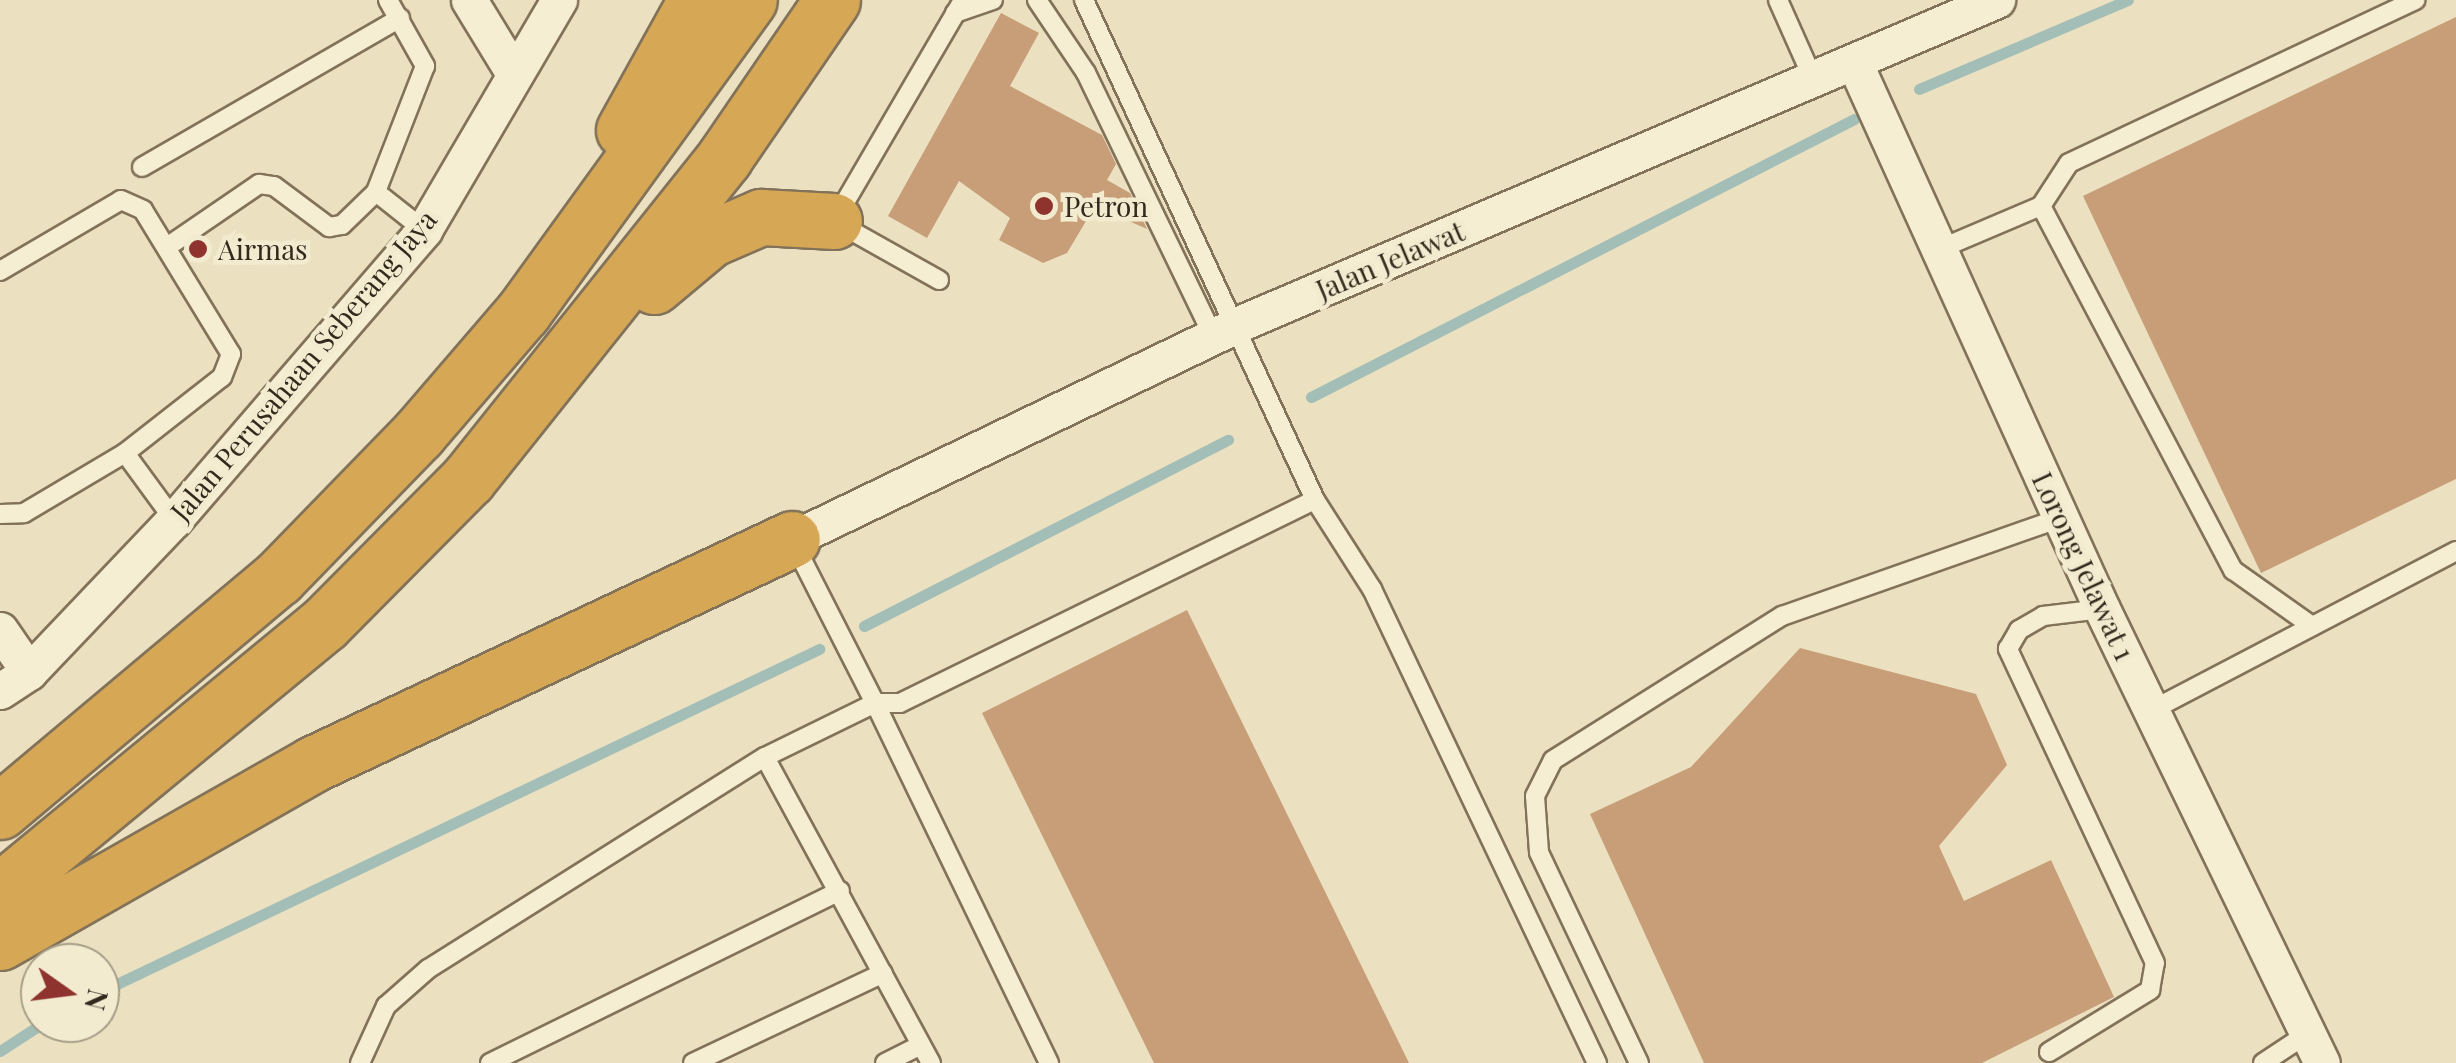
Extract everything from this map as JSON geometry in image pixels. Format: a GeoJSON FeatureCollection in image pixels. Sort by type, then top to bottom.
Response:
{"type":"FeatureCollection","features":[{"type":"Feature","properties":{"kind":"highway"},"geometry":{"type":"LineString","coordinates":[[523,312],[696,0]]}},
{"type":"Feature","properties":{"kind":"highway"},"geometry":{"type":"LineString","coordinates":[[0,811],[278,578],[523,312],[750,0]]}},
{"type":"Feature","properties":{"kind":"highway"},"geometry":{"type":"LineString","coordinates":[[0,891],[325,622],[468,479],[579,348],[832,0]]}},
{"type":"Feature","properties":{"kind":"highway"},"geometry":{"type":"LineString","coordinates":[[579,348],[710,239],[761,217],[834,221]]}},
{"type":"Feature","properties":{"kind":"highway"},"geometry":{"type":"LineString","coordinates":[[0,942],[313,764],[792,539]]}},
{"type":"Feature","properties":{"kind":"street"},"geometry":{"type":"LineString","coordinates":[[469,0],[513,72]]}},
{"type":"Feature","properties":{"kind":"street","name":"Jalan Perusahaan Seberang Jaya"},"geometry":{"type":"LineString","coordinates":[[14,682],[174,520],[424,230],[513,72],[560,0]]}},
{"type":"Feature","properties":{"kind":"street","name":"Jalan Jelawat"},"geometry":{"type":"LineString","coordinates":[[792,539],[1223,331],[1814,82],[1998,0]]}},
{"type":"Feature","properties":{"kind":"street","name":"Lorong Jelawat 1"},"geometry":{"type":"LineString","coordinates":[[1855,64],[1935,251],[2102,610],[2154,709],[2314,1048]]}},
{"type":"Feature","properties":{"kind":"street"},"geometry":{"type":"LineString","coordinates":[[0,630],[14,682]]}},
{"type":"Feature","properties":{"kind":"lane"},"geometry":{"type":"LineString","coordinates":[[168,247],[258,184],[274,186],[329,227],[342,225],[376,192],[425,66],[388,0]]}},
{"type":"Feature","properties":{"kind":"lane"},"geometry":{"type":"LineString","coordinates":[[939,280],[834,221],[959,6],[993,0]]}},
{"type":"Feature","properties":{"kind":"lane"},"geometry":{"type":"LineString","coordinates":[[1037,0],[1086,74],[1315,500],[1372,589],[1597,1063]]}},
{"type":"Feature","properties":{"kind":"lane"},"geometry":{"type":"LineString","coordinates":[[1084,0],[1223,331]]}},
{"type":"Feature","properties":{"kind":"lane"},"geometry":{"type":"LineString","coordinates":[[1778,0],[1814,82]]}},
{"type":"Feature","properties":{"kind":"lane"},"geometry":{"type":"LineString","coordinates":[[1935,251],[2041,206],[2069,163],[2416,0]]}},
{"type":"Feature","properties":{"kind":"lane"},"geometry":{"type":"LineString","coordinates":[[142,167],[400,18]]}},
{"type":"Feature","properties":{"kind":"lane"},"geometry":{"type":"LineString","coordinates":[[376,192],[424,230]]}},
{"type":"Feature","properties":{"kind":"lane"},"geometry":{"type":"LineString","coordinates":[[0,272],[121,200],[143,210],[231,354],[222,377],[125,452],[24,513],[0,514]]}},
{"type":"Feature","properties":{"kind":"lane"},"geometry":{"type":"LineString","coordinates":[[2041,206],[2233,570],[2312,626]]}},
{"type":"Feature","properties":{"kind":"lane"},"geometry":{"type":"LineString","coordinates":[[125,452],[174,520]]}},
{"type":"Feature","properties":{"kind":"lane"},"geometry":{"type":"LineString","coordinates":[[360,1063],[386,1006],[428,970],[765,757],[875,703],[900,702],[1315,500]]}},
{"type":"Feature","properties":{"kind":"lane"},"geometry":{"type":"LineString","coordinates":[[1639,1063],[1539,852],[1536,796],[1553,760],[1782,616],[2062,518]]}},
{"type":"Feature","properties":{"kind":"lane"},"geometry":{"type":"LineString","coordinates":[[792,539],[1049,1063]]}},
{"type":"Feature","properties":{"kind":"lane"},"geometry":{"type":"LineString","coordinates":[[2154,709],[2456,551]]}},
{"type":"Feature","properties":{"kind":"lane"},"geometry":{"type":"LineString","coordinates":[[2049,1052],[2150,990],[2156,964],[2008,648],[2019,630],[2043,616],[2102,610]]}},
{"type":"Feature","properties":{"kind":"lane"},"geometry":{"type":"LineString","coordinates":[[765,757],[931,1063]]}},
{"type":"Feature","properties":{"kind":"lane"},"geometry":{"type":"LineString","coordinates":[[490,1063],[840,891]]}},
{"type":"Feature","properties":{"kind":"lane"},"geometry":{"type":"LineString","coordinates":[[694,1063],[883,972]]}},
{"type":"Feature","properties":{"kind":"lane"},"geometry":{"type":"LineString","coordinates":[[885,1063],[921,1045]]}},
{"type":"Feature","properties":{"kind":"lane"},"geometry":{"type":"LineString","coordinates":[[2263,1063],[2314,1048]]}},
{"type":"Feature","properties":{"kind":"building"},"geometry":{"type":"Polygon","coordinates":[[[1001,13],[1039,33],[1010,86],[1102,135],[1116,164],[1107,180],[1130,193],[1147,229],[1095,206],[1067,253],[1043,263],[999,240],[1010,218],[959,181],[927,238],[888,216],[1001,13]]]}},
{"type":"Feature","properties":{"kind":"building"},"geometry":{"type":"Polygon","coordinates":[[[2456,17],[2456,479],[2261,573],[2083,196],[2456,17]]]}},
{"type":"Feature","properties":{"kind":"building"},"geometry":{"type":"Polygon","coordinates":[[[1187,610],[1409,1063],[1154,1063],[982,713],[1187,610]]]}},
{"type":"Feature","properties":{"kind":"building"},"geometry":{"type":"Polygon","coordinates":[[[1800,648],[1976,694],[2007,765],[1939,846],[1964,901],[2051,860],[2114,997],[1982,1063],[1704,1063],[1590,814],[1691,767],[1800,648]]]}},
{"type":"Feature","properties":{"kind":"waterway"},"geometry":{"type":"LineString","coordinates":[[1919,89],[2128,0]]}},
{"type":"Feature","properties":{"kind":"waterway"},"geometry":{"type":"LineString","coordinates":[[1311,397],[1854,119]]}},
{"type":"Feature","properties":{"kind":"waterway"},"geometry":{"type":"LineString","coordinates":[[864,626],[1228,440]]}},
{"type":"Feature","properties":{"kind":"waterway"},"geometry":{"type":"LineString","coordinates":[[120,982],[819,649]]}},
{"type":"Feature","properties":{"kind":"waterway"},"geometry":{"type":"LineString","coordinates":[[0,1051],[20,1038]]}},
{"type":"Feature","properties":{"kind":"place","name":"Petron"},"geometry":{"type":"Point","coordinates":[1044,206]}},
{"type":"Feature","properties":{"kind":"place","name":"Airmas"},"geometry":{"type":"Point","coordinates":[198,249]}}]}
